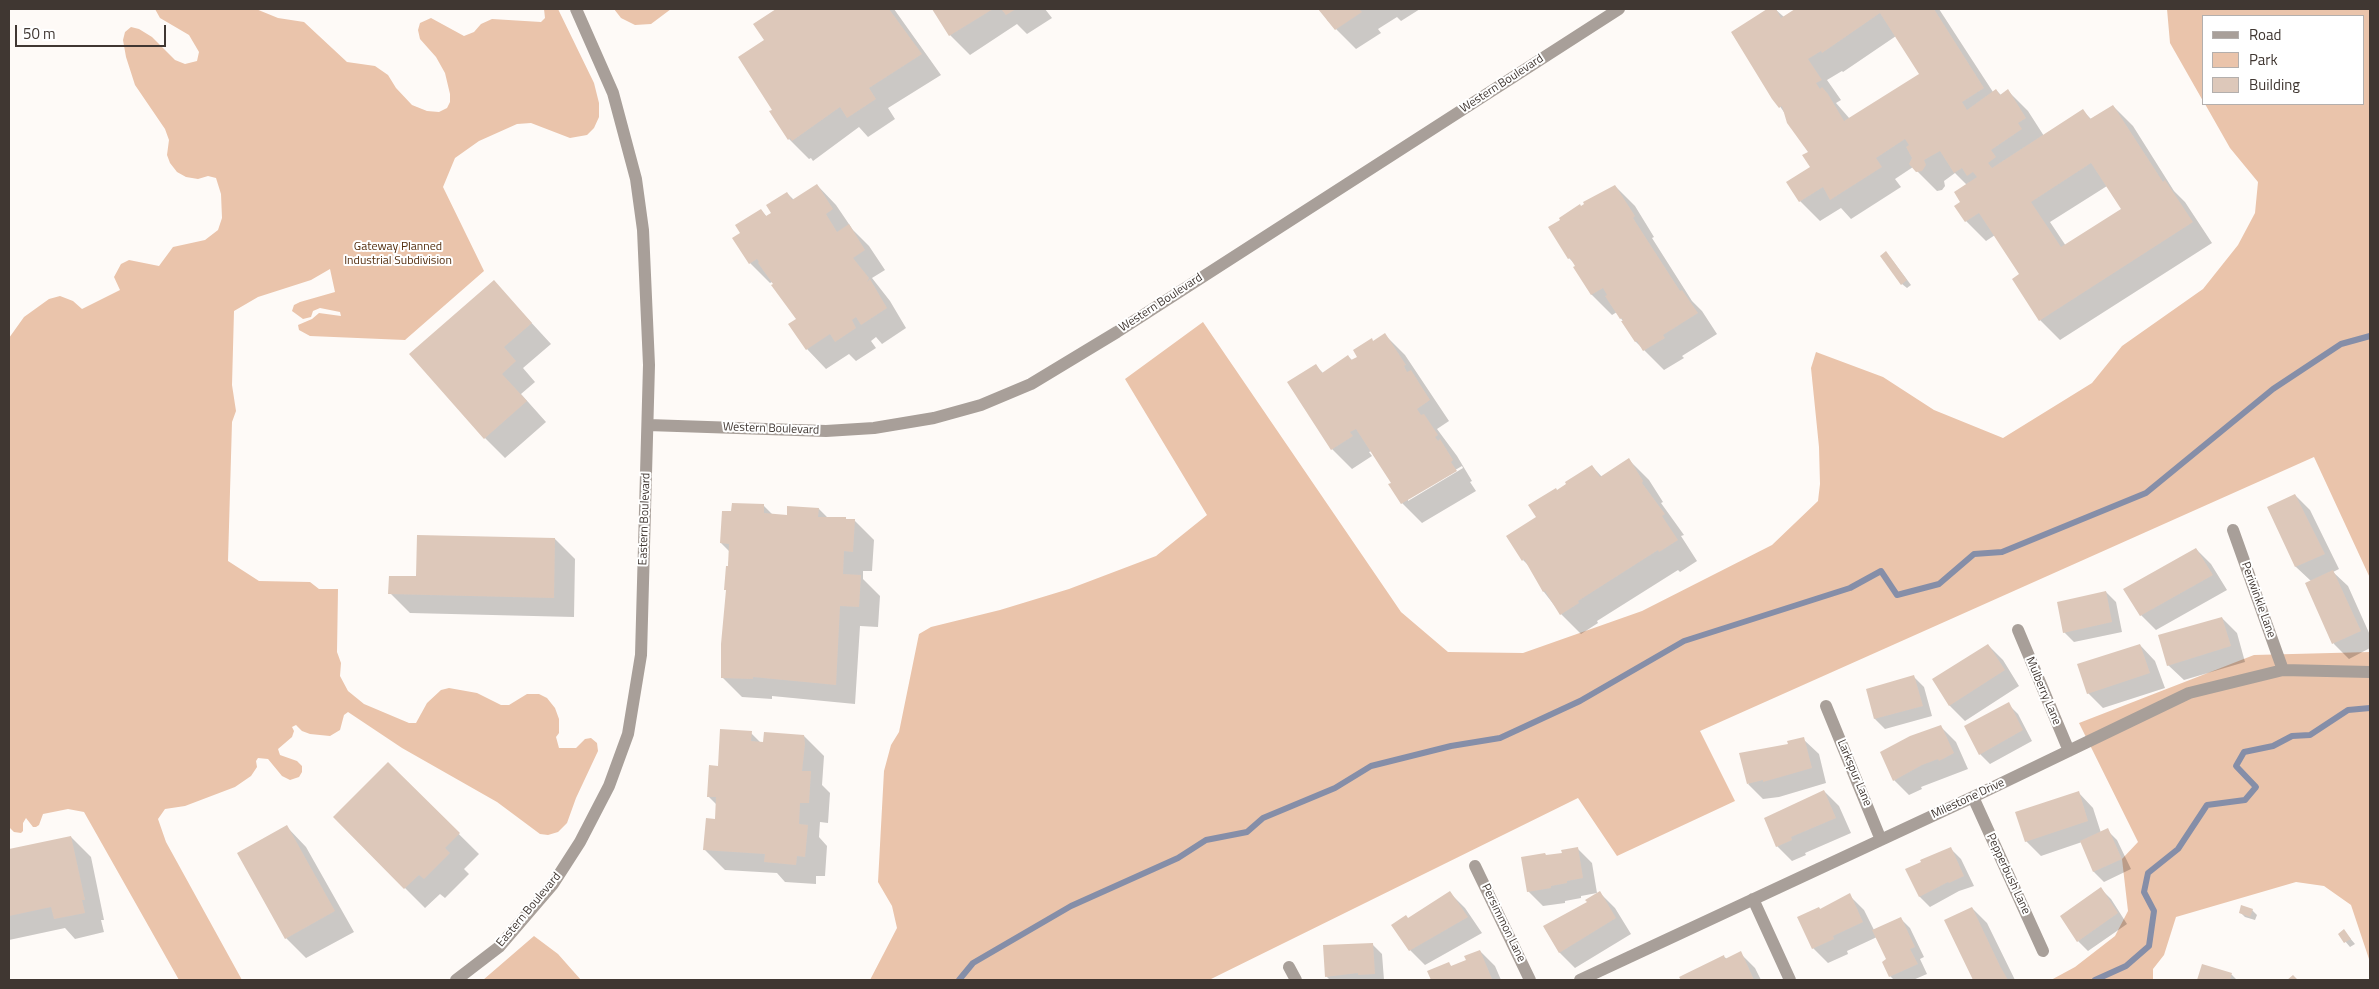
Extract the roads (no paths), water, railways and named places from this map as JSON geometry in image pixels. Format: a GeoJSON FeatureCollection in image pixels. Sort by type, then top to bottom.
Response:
{"type":"FeatureCollection","features":[{"type":"Feature","properties":{"kind":"street","name":"Eastern Boulevard"},"geometry":{"type":"LineString","coordinates":[[456,980],[499,947],[553,884],[580,842],[609,786],[628,734],[641,655],[649,365],[644,240],[636,179],[613,93],[576,9]]}},
{"type":"Feature","properties":{"kind":"street","name":"Western Boulevard"},"geometry":{"type":"LineString","coordinates":[[648,425],[826,431],[874,428],[934,418],[981,404],[1031,384],[1096,346],[1619,9]]}},
{"type":"Feature","properties":{"kind":"street","name":"Periwinkle Lane"},"geometry":{"type":"LineString","coordinates":[[2233,530],[2283,670]]}},
{"type":"Feature","properties":{"kind":"street","name":"Mulberry Lane"},"geometry":{"type":"LineString","coordinates":[[2018,630],[2069,751]]}},
{"type":"Feature","properties":{"kind":"street","name":"Milestone Drive"},"geometry":{"type":"LineString","coordinates":[[1580,980],[1973,797],[2189,693],[2283,670],[2370,672]]}},
{"type":"Feature","properties":{"kind":"street","name":"Larkspur Lane"},"geometry":{"type":"LineString","coordinates":[[1826,706],[1881,840]]}},
{"type":"Feature","properties":{"kind":"street","name":"Pepperbush Lane"},"geometry":{"type":"LineString","coordinates":[[1973,797],[2043,951]]}},
{"type":"Feature","properties":{"kind":"street","name":"Persimmon Lane"},"geometry":{"type":"LineString","coordinates":[[1476,866],[1530,980]]}},
{"type":"Feature","properties":{"kind":"street"},"geometry":{"type":"LineString","coordinates":[[1753,899],[1790,980]]}},
{"type":"Feature","properties":{"kind":"street"},"geometry":{"type":"LineString","coordinates":[[1289,968],[1296,980]]}},
{"type":"Feature","properties":{"kind":"waterway"},"geometry":{"type":"LineString","coordinates":[[959,980],[973,963],[1071,906],[1178,858],[1206,840],[1247,832],[1263,818],[1335,788],[1371,766],[1451,746],[1500,738],[1580,701],[1684,641],[1850,588],[1881,571],[1897,595],[1939,584],[1974,554],[2002,552],[2146,493],[2273,389],[2341,344],[2370,336]]}},
{"type":"Feature","properties":{"kind":"waterway"},"geometry":{"type":"LineString","coordinates":[[2095,980],[2126,966],[2149,946],[2154,911],[2144,892],[2148,873],[2178,849],[2207,805],[2245,800],[2256,787],[2236,766],[2244,752],[2273,746],[2292,736],[2310,735],[2348,710],[2370,708]]}},
{"type":"Feature","properties":{"kind":"park label","name":"Gateway Planned Industrial Subdivision"},"geometry":{"type":"Point","coordinates":[398,254]}}]}
